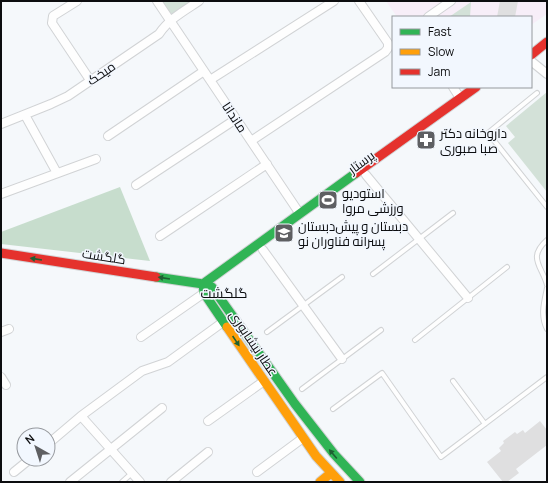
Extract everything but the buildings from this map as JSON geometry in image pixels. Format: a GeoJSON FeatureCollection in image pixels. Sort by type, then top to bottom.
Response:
{"type":"FeatureCollection","features":[{"type":"Feature","properties":{"kind":"main road"},"geometry":{"type":"LineString","coordinates":[[532,48],[545,43]]}},
{"type":"Feature","properties":{"kind":"main road"},"geometry":{"type":"LineString","coordinates":[[532,54],[545,43]]}},
{"type":"Feature","properties":{"kind":"main road","name":"پرستار"},"geometry":{"type":"LineString","coordinates":[[206,288],[300,214],[475,88]]}},
{"type":"Feature","properties":{"kind":"main road","name":"پرستار"},"geometry":{"type":"LineString","coordinates":[[206,288],[263,250],[486,88]]}},
{"type":"Feature","properties":{"kind":"main road","name":"گلگشت"},"geometry":{"type":"LineString","coordinates":[[1,253],[206,288]]}},
{"type":"Feature","properties":{"kind":"main road","name":"عطار نیشابوری"},"geometry":{"type":"LineString","coordinates":[[206,288],[223,322],[303,438],[340,482]]}},
{"type":"Feature","properties":{"kind":"main road","name":"عطار نیشابوری"},"geometry":{"type":"LineString","coordinates":[[206,288],[274,375],[331,452],[360,482]]}},
{"type":"Feature","properties":{"kind":"main road"},"geometry":{"type":"LineString","coordinates":[[320,482],[331,473]]}},
{"type":"Feature","properties":{"kind":"street"},"geometry":{"type":"LineString","coordinates":[[77,1],[53,16],[52,23],[90,80]]}},
{"type":"Feature","properties":{"kind":"street","name":"ماندانا"},"geometry":{"type":"LineString","coordinates":[[157,1],[300,214]]}},
{"type":"Feature","properties":{"kind":"street"},"geometry":{"type":"LineString","coordinates":[[170,21],[199,1]]}},
{"type":"Feature","properties":{"kind":"street"},"geometry":{"type":"LineString","coordinates":[[210,80],[334,1]]}},
{"type":"Feature","properties":{"kind":"street"},"geometry":{"type":"LineString","coordinates":[[251,142],[385,52],[388,48],[388,43],[359,1]]}},
{"type":"Feature","properties":{"kind":"street"},"geometry":{"type":"LineString","coordinates":[[429,16],[451,1]]}},
{"type":"Feature","properties":{"kind":"street","name":"میخک"},"geometry":{"type":"LineString","coordinates":[[1,124],[68,96],[159,34],[170,21]]}},
{"type":"Feature","properties":{"kind":"street"},"geometry":{"type":"LineString","coordinates":[[532,62],[547,74]]}},
{"type":"Feature","properties":{"kind":"street"},"geometry":{"type":"LineString","coordinates":[[108,136],[204,71]]}},
{"type":"Feature","properties":{"kind":"street"},"geometry":{"type":"LineString","coordinates":[[454,88],[460,98]]}},
{"type":"Feature","properties":{"kind":"street"},"geometry":{"type":"LineString","coordinates":[[25,115],[57,173]]}},
{"type":"Feature","properties":{"kind":"street"},"geometry":{"type":"LineString","coordinates":[[136,185],[236,119]]}},
{"type":"Feature","properties":{"kind":"street"},"geometry":{"type":"LineString","coordinates":[[1,194],[96,159]]}},
{"type":"Feature","properties":{"kind":"street"},"geometry":{"type":"LineString","coordinates":[[160,236],[267,164]]}},
{"type":"Feature","properties":{"kind":"street"},"geometry":{"type":"LineString","coordinates":[[366,175],[468,298]]}},
{"type":"Feature","properties":{"kind":"street"},"geometry":{"type":"LineString","coordinates":[[263,250],[342,359]]}},
{"type":"Feature","properties":{"kind":"street"},"geometry":{"type":"LineString","coordinates":[[141,337],[206,288]]}},
{"type":"Feature","properties":{"kind":"street"},"geometry":{"type":"LineString","coordinates":[[56,437],[81,416],[142,371],[168,362],[223,322]]}},
{"type":"Feature","properties":{"kind":"street"},"geometry":{"type":"LineString","coordinates":[[1,332],[9,329]]}},
{"type":"Feature","properties":{"kind":"street"},"geometry":{"type":"LineString","coordinates":[[1,377],[6,385]]}},
{"type":"Feature","properties":{"kind":"street"},"geometry":{"type":"LineString","coordinates":[[208,421],[264,381]]}},
{"type":"Feature","properties":{"kind":"street"},"geometry":{"type":"LineString","coordinates":[[70,482],[162,408]]}},
{"type":"Feature","properties":{"kind":"street"},"geometry":{"type":"LineString","coordinates":[[81,416],[140,482]]}},
{"type":"Feature","properties":{"kind":"street"},"geometry":{"type":"LineString","coordinates":[[257,472],[303,438]]}},
{"type":"Feature","properties":{"kind":"street"},"geometry":{"type":"LineString","coordinates":[[171,482],[208,452]]}},
{"type":"Feature","properties":{"kind":"street"},"geometry":{"type":"LineString","coordinates":[[14,472],[20,467]]}},
{"type":"Feature","properties":{"kind":"lane"},"geometry":{"type":"LineString","coordinates":[[537,93],[488,133],[547,207]]}},
{"type":"Feature","properties":{"kind":"lane"},"geometry":{"type":"LineString","coordinates":[[373,274],[452,213]]}},
{"type":"Feature","properties":{"kind":"lane"},"geometry":{"type":"LineString","coordinates":[[547,240],[541,246],[537,256],[538,266],[547,285]]}},
{"type":"Feature","properties":{"kind":"lane"},"geometry":{"type":"LineString","coordinates":[[415,340],[507,268]]}},
{"type":"Feature","properties":{"kind":"lane"},"geometry":{"type":"LineString","coordinates":[[267,332],[342,277]]}},
{"type":"Feature","properties":{"kind":"lane"},"geometry":{"type":"LineString","coordinates":[[547,288],[543,308],[544,323],[547,329]]}},
{"type":"Feature","properties":{"kind":"lane"},"geometry":{"type":"LineString","coordinates":[[302,389],[380,330]]}},
{"type":"Feature","properties":{"kind":"lane"},"geometry":{"type":"LineString","coordinates":[[333,409],[382,373],[442,457],[547,377]]}},
{"type":"Feature","properties":{"kind":"lane"},"geometry":{"type":"LineString","coordinates":[[453,381],[485,424]]}},
{"type":"Feature","properties":{"kind":"lane"},"geometry":{"type":"LineString","coordinates":[[122,482],[132,473]]}},
{"type":"Feature","properties":{"kind":"shaded area"},"geometry":{"type":"Polygon","coordinates":[[[162,1],[191,1],[170,15],[162,1]]]}},
{"type":"Feature","properties":{"kind":"shaded area"},"geometry":{"type":"Polygon","coordinates":[[[386,1],[547,1],[547,14],[532,24],[532,16],[396,16],[386,1]]]}},
{"type":"Feature","properties":{"kind":"shaded area"},"geometry":{"type":"Polygon","coordinates":[[[471,2],[470,16],[450,16],[471,2]]]}},
{"type":"Feature","properties":{"kind":"shaded area"},"geometry":{"type":"Polygon","coordinates":[[[547,92],[547,192],[508,143],[515,137],[506,126],[547,92]]]}},
{"type":"Feature","properties":{"kind":"green space"},"geometry":{"type":"Polygon","coordinates":[[[120,187],[150,261],[1,244],[1,232],[120,187]]]}},
{"type":"Feature","properties":{"kind":"traffic: fast"},"geometry":{"type":"LineString","coordinates":[[156,277],[203,284],[356,173]]}},
{"type":"Feature","properties":{"kind":"traffic: fast"},"geometry":{"type":"LineString","coordinates":[[227,327],[204,293],[203,284],[212,287],[295,404],[334,454],[360,482]]}},
{"type":"Feature","properties":{"kind":"traffic: slow"},"geometry":{"type":"LineString","coordinates":[[227,327],[316,456],[340,482]]}},
{"type":"Feature","properties":{"kind":"traffic: slow"},"geometry":{"type":"LineString","coordinates":[[320,482],[331,473]]}},
{"type":"Feature","properties":{"kind":"traffic: jam"},"geometry":{"type":"LineString","coordinates":[[532,54],[547,42]]}},
{"type":"Feature","properties":{"kind":"traffic: jam"},"geometry":{"type":"LineString","coordinates":[[356,173],[475,88]]}},
{"type":"Feature","properties":{"kind":"traffic: jam"},"geometry":{"type":"LineString","coordinates":[[1,253],[156,277]]}},
{"type":"Feature","properties":{"kind":"place","name":"داروخانه دکتر صبا صبوری"},"geometry":{"type":"Point","coordinates":[426,140]}},
{"type":"Feature","properties":{"kind":"place","name":"استودیو ورزشی مروا"},"geometry":{"type":"Point","coordinates":[328,200]}},
{"type":"Feature","properties":{"kind":"place","name":"دبستان و پیش‌دبستان پسرانه فناوران نو"},"geometry":{"type":"Point","coordinates":[284,233]}},
{"type":"Feature","properties":{"kind":"district","name":"گلگشت"},"geometry":{"type":"Point","coordinates":[224,292]}}]}
